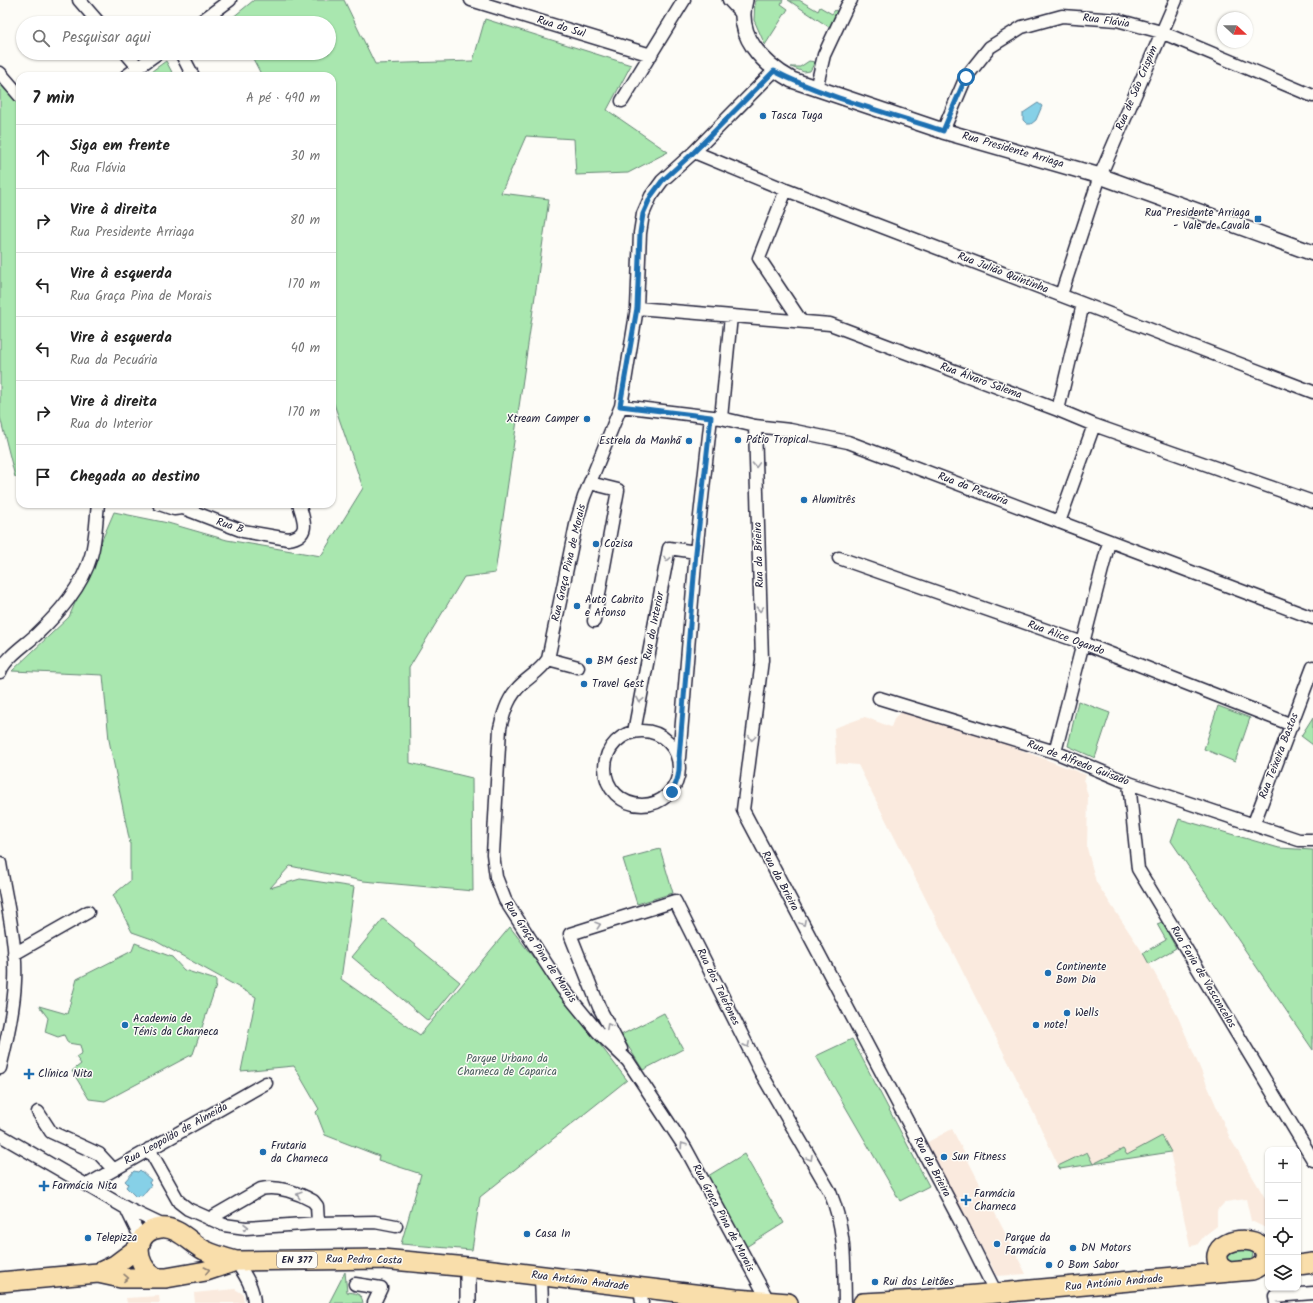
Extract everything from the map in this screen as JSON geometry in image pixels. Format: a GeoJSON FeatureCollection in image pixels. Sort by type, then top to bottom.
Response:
{"type":"FeatureCollection","features":[{"type":"Feature","properties":{"kind":"main road","name":"Rua Pedro Costa"},"geometry":{"type":"LineString","coordinates":[[98,1273],[115,1265],[141,1244],[154,1230],[176,1232],[204,1250],[236,1261]]}},
{"type":"Feature","properties":{"kind":"main road"},"geometry":{"type":"LineString","coordinates":[[176,1232],[187,1243],[189,1258],[186,1265],[176,1275]]}},
{"type":"Feature","properties":{"kind":"main road"},"geometry":{"type":"LineString","coordinates":[[1251,1241],[1264,1246],[1266,1255],[1260,1270],[1229,1272],[1219,1265],[1217,1260],[1219,1249],[1224,1244],[1231,1242],[1251,1241]]}},
{"type":"Feature","properties":{"kind":"main road"},"geometry":{"type":"LineString","coordinates":[[141,1244],[139,1255],[144,1268],[155,1277]]}},
{"type":"Feature","properties":{"kind":"main road","name":"Rua António Andrade"},"geometry":{"type":"LineString","coordinates":[[1173,1278],[1219,1249]]}},
{"type":"Feature","properties":{"kind":"main road","name":"Rua Pedro Costa"},"geometry":{"type":"LineString","coordinates":[[0,1282],[98,1273],[122,1278],[166,1278],[176,1275],[206,1271],[236,1261],[382,1259],[468,1267]]}},
{"type":"Feature","properties":{"kind":"main road","name":"Rua António Andrade"},"geometry":{"type":"LineString","coordinates":[[468,1267],[541,1276],[641,1295],[788,1303]]}},
{"type":"Feature","properties":{"kind":"main road","name":"Rua António Andrade"},"geometry":{"type":"LineString","coordinates":[[863,1303],[920,1301],[1229,1272]]}},
{"type":"Feature","properties":{"kind":"street"},"geometry":{"type":"LineString","coordinates":[[78,0],[93,16]]}},
{"type":"Feature","properties":{"kind":"street"},"geometry":{"type":"LineString","coordinates":[[622,101],[684,0]]}},
{"type":"Feature","properties":{"kind":"street"},"geometry":{"type":"LineString","coordinates":[[729,0],[743,15]]}},
{"type":"Feature","properties":{"kind":"street","name":"Rua Presidente Arriaga"},"geometry":{"type":"LineString","coordinates":[[745,0],[743,15],[747,38],[758,55],[774,71],[792,80],[943,131],[1100,176],[1313,254]]}},
{"type":"Feature","properties":{"kind":"street"},"geometry":{"type":"LineString","coordinates":[[816,89],[824,55],[851,0]]}},
{"type":"Feature","properties":{"kind":"street","name":"Rua de São Crispim"},"geometry":{"type":"LineString","coordinates":[[1061,295],[1100,176],[1176,0]]}},
{"type":"Feature","properties":{"kind":"street"},"geometry":{"type":"LineString","coordinates":[[208,16],[227,1]]}},
{"type":"Feature","properties":{"kind":"street","name":"Rua do Sul"},"geometry":{"type":"LineString","coordinates":[[475,1],[651,55]]}},
{"type":"Feature","properties":{"kind":"street","name":"Rua Flávia"},"geometry":{"type":"LineString","coordinates":[[943,131],[966,77],[990,47],[1022,27],[1062,16],[1117,20],[1161,32],[1313,96]]}},
{"type":"Feature","properties":{"kind":"street"},"geometry":{"type":"LineString","coordinates":[[132,60],[138,67]]}},
{"type":"Feature","properties":{"kind":"street"},"geometry":{"type":"LineString","coordinates":[[131,72],[148,60]]}},
{"type":"Feature","properties":{"kind":"street"},"geometry":{"type":"LineString","coordinates":[[185,60],[191,72]]}},
{"type":"Feature","properties":{"kind":"street","name":"Rua Graça Pina de Morais"},"geometry":{"type":"LineString","coordinates":[[769,1302],[686,1149],[628,1061],[598,1032],[562,988],[505,900],[496,877],[493,854],[501,722],[504,710],[512,694],[522,683],[541,670],[548,659],[577,520],[620,406],[637,308],[640,233],[643,214],[651,196],[662,181],[694,152],[774,71]]}},
{"type":"Feature","properties":{"kind":"street"},"geometry":{"type":"LineString","coordinates":[[0,73],[16,91]]}},
{"type":"Feature","properties":{"kind":"street","name":"Rua Julião Quintinha"},"geometry":{"type":"LineString","coordinates":[[694,152],[786,190],[1313,392]]}},
{"type":"Feature","properties":{"kind":"street"},"geometry":{"type":"LineString","coordinates":[[786,190],[760,258],[801,321]]}},
{"type":"Feature","properties":{"kind":"street"},"geometry":{"type":"LineString","coordinates":[[1058,410],[1083,304]]}},
{"type":"Feature","properties":{"kind":"street","name":"Rua Álvaro Salema"},"geometry":{"type":"LineString","coordinates":[[637,308],[830,324],[1094,425],[1313,502]]}},
{"type":"Feature","properties":{"kind":"street"},"geometry":{"type":"LineString","coordinates":[[679,758],[674,748],[666,739],[657,734],[646,731],[634,732],[619,740],[608,754],[605,765],[606,777],[610,788],[618,797],[628,803],[640,806],[652,805],[663,800],[672,792],[677,782],[680,770],[679,758],[696,552],[731,316]]}},
{"type":"Feature","properties":{"kind":"street","name":"Rua da Pecuária"},"geometry":{"type":"LineString","coordinates":[[620,406],[716,417],[755,426],[790,430],[848,442],[1313,618]]}},
{"type":"Feature","properties":{"kind":"street"},"geometry":{"type":"LineString","coordinates":[[1059,522],[1094,425]]}},
{"type":"Feature","properties":{"kind":"street","name":"Rua da Brieira"},"geometry":{"type":"LineString","coordinates":[[755,426],[762,660],[743,810],[956,1214],[996,1293]]}},
{"type":"Feature","properties":{"kind":"street"},"geometry":{"type":"LineString","coordinates":[[590,483],[618,490],[594,621]]}},
{"type":"Feature","properties":{"kind":"street"},"geometry":{"type":"LineString","coordinates":[[0,670],[59,610],[77,588],[86,571],[92,554],[98,508]]}},
{"type":"Feature","properties":{"kind":"street","name":"Rua B"},"geometry":{"type":"LineString","coordinates":[[188,508],[243,531],[288,539],[295,538],[302,533],[305,526],[300,508]]}},
{"type":"Feature","properties":{"kind":"street"},"geometry":{"type":"LineString","coordinates":[[1055,752],[1109,542]]}},
{"type":"Feature","properties":{"kind":"street","name":"Rua do Interior"},"geometry":{"type":"LineString","coordinates":[[634,732],[669,548],[696,552]]}},
{"type":"Feature","properties":{"kind":"street","name":"Rua Alice Ogando"},"geometry":{"type":"LineString","coordinates":[[839,558],[1083,643],[1292,725]]}},
{"type":"Feature","properties":{"kind":"street"},"geometry":{"type":"LineString","coordinates":[[548,659],[578,667]]}},
{"type":"Feature","properties":{"kind":"street","name":"Rua Teixeira Bastos"},"geometry":{"type":"LineString","coordinates":[[1254,823],[1313,667]]}},
{"type":"Feature","properties":{"kind":"street","name":"Rua de Alfredo Guisado"},"geometry":{"type":"LineString","coordinates":[[879,698],[1055,752],[1129,783],[1254,823],[1299,840],[1313,840]]}},
{"type":"Feature","properties":{"kind":"street","name":"Rua Faria de Vasconcelos"},"geometry":{"type":"LineString","coordinates":[[1129,783],[1138,869],[1313,1160]]}},
{"type":"Feature","properties":{"kind":"street"},"geometry":{"type":"LineString","coordinates":[[0,863],[14,954],[15,980],[11,1014],[0,1068]]}},
{"type":"Feature","properties":{"kind":"street","name":"Rua dos Telefones"},"geometry":{"type":"LineString","coordinates":[[628,1061],[599,1007],[570,934],[675,900],[760,1071],[836,1205],[844,1247],[845,1303]]}},
{"type":"Feature","properties":{"kind":"street"},"geometry":{"type":"LineString","coordinates":[[14,954],[88,912]]}},
{"type":"Feature","properties":{"kind":"street","name":"Rua Leopoldo de Almeida"},"geometry":{"type":"LineString","coordinates":[[86,1185],[266,1083]]}},
{"type":"Feature","properties":{"kind":"street"},"geometry":{"type":"LineString","coordinates":[[38,1112],[51,1132],[99,1154],[113,1169]]}},
{"type":"Feature","properties":{"kind":"street"},"geometry":{"type":"LineString","coordinates":[[0,1135],[126,1208],[176,1232]]}},
{"type":"Feature","properties":{"kind":"street"},"geometry":{"type":"LineString","coordinates":[[149,1149],[179,1202],[188,1209],[224,1225],[246,1228],[318,1223],[375,1222],[396,1226]]}},
{"type":"Feature","properties":{"kind":"street"},"geometry":{"type":"LineString","coordinates":[[209,1219],[261,1189],[275,1188],[313,1201],[317,1206],[318,1223]]}},
{"type":"Feature","properties":{"kind":"street"},"geometry":{"type":"LineString","coordinates":[[126,1208],[141,1244]]}},
{"type":"Feature","properties":{"kind":"street"},"geometry":{"type":"LineString","coordinates":[[236,1261],[250,1284],[254,1303]]}},
{"type":"Feature","properties":{"kind":"street"},"geometry":{"type":"LineString","coordinates":[[468,1267],[468,1303]]}},
{"type":"Feature","properties":{"kind":"street"},"geometry":{"type":"LineString","coordinates":[[541,1276],[542,1303]]}},
{"type":"Feature","properties":{"kind":"street"},"geometry":{"type":"LineString","coordinates":[[355,1284],[381,1288],[374,1303]]}},
{"type":"Feature","properties":{"kind":"street"},"geometry":{"type":"LineString","coordinates":[[1276,1303],[1275,1296],[1313,1292]]}},
{"type":"Feature","properties":{"kind":"shaded area"},"geometry":{"type":"Polygon","coordinates":[[[918,710],[1086,775],[1084,781],[1088,796],[1087,848],[1096,882],[1147,959],[1178,1017],[1230,1138],[1265,1198],[1265,1228],[1251,1221],[1246,1199],[1225,1202],[1217,1211],[1217,1226],[1204,1236],[1197,1245],[1190,1246],[1170,1152],[1060,1169],[1027,1099],[858,765],[836,763],[834,728],[865,717],[891,727],[895,717],[903,711],[918,710]]]}},
{"type":"Feature","properties":{"kind":"shaded area"},"geometry":{"type":"Polygon","coordinates":[[[952,1129],[1026,1274],[997,1276],[926,1143],[952,1129]]]}},
{"type":"Feature","properties":{"kind":"shaded area"},"geometry":{"type":"Polygon","coordinates":[[[235,1289],[243,1294],[244,1303],[195,1303],[194,1293],[235,1289]]]}},
{"type":"Feature","properties":{"kind":"shaded area"},"geometry":{"type":"Polygon","coordinates":[[[159,1296],[160,1303],[127,1303],[126,1298],[159,1296]]]}},
{"type":"Feature","properties":{"kind":"green space","name":"Parque Urbano da Charneca de Caparica"},"geometry":{"type":"Polygon","coordinates":[[[254,0],[344,0],[375,64],[473,61],[485,19],[631,65],[607,110],[668,152],[628,173],[576,175],[574,139],[526,136],[501,193],[549,199],[495,573],[464,577],[409,668],[410,763],[472,778],[473,891],[363,881],[290,866],[270,888],[300,879],[354,887],[341,979],[420,1035],[510,927],[627,1080],[480,1197],[472,1250],[401,1244],[421,1174],[378,1160],[379,1156],[325,1135],[316,1112],[319,1109],[294,1066],[241,1071],[256,997],[152,939],[132,932],[113,895],[130,881],[130,843],[109,740],[103,675],[12,671],[69,617],[114,512],[168,523],[227,540],[321,556],[363,488],[336,410],[336,72],[260,72],[254,60],[336,60],[336,16],[234,16],[254,0]]]}},
{"type":"Feature","properties":{"kind":"green space"},"geometry":{"type":"Polygon","coordinates":[[[755,0],[783,0],[781,4],[788,9],[765,45],[754,20],[755,0]]]}},
{"type":"Feature","properties":{"kind":"green space"},"geometry":{"type":"Polygon","coordinates":[[[788,0],[799,0],[818,11],[820,7],[832,14],[835,10],[838,12],[829,27],[788,0]]]}},
{"type":"Feature","properties":{"kind":"green space"},"geometry":{"type":"Polygon","coordinates":[[[166,61],[172,72],[151,72],[166,61]]]}},
{"type":"Feature","properties":{"kind":"green space"},"geometry":{"type":"Polygon","coordinates":[[[809,61],[815,62],[810,71],[804,72],[791,67],[800,67],[809,61]]]}},
{"type":"Feature","properties":{"kind":"green space"},"geometry":{"type":"Polygon","coordinates":[[[0,83],[16,100],[16,477],[0,417],[0,83]]]}},
{"type":"Feature","properties":{"kind":"green space"},"geometry":{"type":"Polygon","coordinates":[[[1078,701],[1110,713],[1095,758],[1068,746],[1078,701]]]}},
{"type":"Feature","properties":{"kind":"green space"},"geometry":{"type":"Polygon","coordinates":[[[1218,706],[1250,718],[1235,762],[1204,749],[1218,706]]]}},
{"type":"Feature","properties":{"kind":"green space"},"geometry":{"type":"Polygon","coordinates":[[[1313,717],[1313,745],[1301,736],[1313,717]]]}},
{"type":"Feature","properties":{"kind":"green space"},"geometry":{"type":"Polygon","coordinates":[[[1179,819],[1279,848],[1313,850],[1313,1050],[1171,841],[1179,819]]]}},
{"type":"Feature","properties":{"kind":"green space"},"geometry":{"type":"Polygon","coordinates":[[[660,849],[673,893],[637,904],[623,859],[660,849]]]}},
{"type":"Feature","properties":{"kind":"green space"},"geometry":{"type":"Polygon","coordinates":[[[383,919],[460,982],[428,1021],[352,957],[383,919]]]}},
{"type":"Feature","properties":{"kind":"green space"},"geometry":{"type":"Polygon","coordinates":[[[1162,922],[1176,948],[1149,964],[1143,953],[1166,940],[1157,924],[1162,922]]]}},
{"type":"Feature","properties":{"kind":"green space","name":"Academia de Ténis da Charneca"},"geometry":{"type":"Polygon","coordinates":[[[135,943],[172,957],[184,970],[216,980],[216,986],[193,1054],[105,1101],[89,1099],[72,1071],[81,1064],[76,1057],[82,1053],[80,1045],[68,1043],[64,1035],[58,1037],[45,1032],[48,1018],[39,1006],[67,1014],[77,979],[132,951],[135,943]]]}},
{"type":"Feature","properties":{"kind":"green space"},"geometry":{"type":"Polygon","coordinates":[[[664,1013],[683,1049],[643,1070],[621,1035],[664,1013]]]}},
{"type":"Feature","properties":{"kind":"green space"},"geometry":{"type":"Polygon","coordinates":[[[852,1039],[929,1186],[900,1201],[816,1056],[852,1039]]]}},
{"type":"Feature","properties":{"kind":"green space"},"geometry":{"type":"Polygon","coordinates":[[[1162,1136],[1171,1152],[1093,1164],[1123,1149],[1127,1155],[1162,1136]]]}},
{"type":"Feature","properties":{"kind":"green space"},"geometry":{"type":"Polygon","coordinates":[[[1087,1152],[1093,1164],[1060,1169],[1058,1166],[1087,1152]]]}},
{"type":"Feature","properties":{"kind":"green space"},"geometry":{"type":"Polygon","coordinates":[[[744,1154],[784,1223],[746,1247],[708,1176],[744,1154]]]}},
{"type":"Feature","properties":{"kind":"green space"},"geometry":{"type":"Polygon","coordinates":[[[1247,1248],[1253,1253],[1252,1259],[1239,1262],[1226,1260],[1225,1253],[1247,1248]]]}},
{"type":"Feature","properties":{"kind":"green space"},"geometry":{"type":"Polygon","coordinates":[[[345,1272],[347,1292],[360,1295],[363,1303],[329,1303],[345,1272]]]}},
{"type":"Feature","properties":{"kind":"water"},"geometry":{"type":"Polygon","coordinates":[[[1038,103],[1042,106],[1036,120],[1031,124],[1027,124],[1023,120],[1023,113],[1038,103]]]}},
{"type":"Feature","properties":{"kind":"water"},"geometry":{"type":"Polygon","coordinates":[[[140,1170],[151,1180],[149,1183],[151,1185],[142,1196],[138,1195],[136,1197],[126,1187],[128,1184],[125,1181],[134,1171],[138,1172],[140,1170]]]}},
{"type":"Feature","properties":{"kind":"place","name":"Tasca Tuga"},"geometry":{"type":"Point","coordinates":[763,116]}},
{"type":"Feature","properties":{"kind":"place","name":"Rua Presidente Arriaga - Vale de Cavala"},"geometry":{"type":"Point","coordinates":[1258,219]}},
{"type":"Feature","properties":{"kind":"place","name":"Xtream Camper"},"geometry":{"type":"Point","coordinates":[587,419]}},
{"type":"Feature","properties":{"kind":"place","name":"Pátio Tropical"},"geometry":{"type":"Point","coordinates":[738,440]}},
{"type":"Feature","properties":{"kind":"place","name":"Estrela da Manhã"},"geometry":{"type":"Point","coordinates":[689,441]}},
{"type":"Feature","properties":{"kind":"place","name":"Alumitrês"},"geometry":{"type":"Point","coordinates":[804,500]}},
{"type":"Feature","properties":{"kind":"place","name":"Cozisa"},"geometry":{"type":"Point","coordinates":[596,544]}},
{"type":"Feature","properties":{"kind":"place","name":"Auto Cabrito e Afonso"},"geometry":{"type":"Point","coordinates":[577,606]}},
{"type":"Feature","properties":{"kind":"place","name":"BM Gest"},"geometry":{"type":"Point","coordinates":[589,661]}},
{"type":"Feature","properties":{"kind":"place","name":"Travel Gest"},"geometry":{"type":"Point","coordinates":[584,684]}},
{"type":"Feature","properties":{"kind":"place","name":"Continente Bom Dia"},"geometry":{"type":"Point","coordinates":[1048,973]}},
{"type":"Feature","properties":{"kind":"place","name":"Wells"},"geometry":{"type":"Point","coordinates":[1067,1013]}},
{"type":"Feature","properties":{"kind":"place","name":"Academia de Ténis da Charneca"},"geometry":{"type":"Point","coordinates":[125,1025]}},
{"type":"Feature","properties":{"kind":"place","name":"note!"},"geometry":{"type":"Point","coordinates":[1036,1025]}},
{"type":"Feature","properties":{"kind":"place","name":"Clínica Nita"},"geometry":{"type":"Point","coordinates":[29,1074]}},
{"type":"Feature","properties":{"kind":"place","name":"Frutaria da Charneca"},"geometry":{"type":"Point","coordinates":[263,1152]}},
{"type":"Feature","properties":{"kind":"place","name":"Sun Fitness"},"geometry":{"type":"Point","coordinates":[944,1157]}},
{"type":"Feature","properties":{"kind":"place","name":"Farmácia Nita"},"geometry":{"type":"Point","coordinates":[44,1186]}},
{"type":"Feature","properties":{"kind":"place","name":"Farmácia Charneca"},"geometry":{"type":"Point","coordinates":[966,1200]}},
{"type":"Feature","properties":{"kind":"place","name":"Casa In"},"geometry":{"type":"Point","coordinates":[527,1234]}},
{"type":"Feature","properties":{"kind":"place","name":"Telepizza"},"geometry":{"type":"Point","coordinates":[88,1238]}},
{"type":"Feature","properties":{"kind":"place","name":"Parque da Farmácia"},"geometry":{"type":"Point","coordinates":[997,1244]}},
{"type":"Feature","properties":{"kind":"place","name":"DN Motors"},"geometry":{"type":"Point","coordinates":[1073,1248]}},
{"type":"Feature","properties":{"kind":"place","name":"O Bom Sabor"},"geometry":{"type":"Point","coordinates":[1049,1265]}},
{"type":"Feature","properties":{"kind":"place","name":"Rui dos Leitões"},"geometry":{"type":"Point","coordinates":[875,1282]}},
{"type":"Feature","properties":{"kind":"route"},"geometry":{"type":"LineString","coordinates":[[672,792],[677,782],[680,770],[679,758],[696,552],[711,417],[620,406],[637,308],[640,233],[643,214],[651,196],[662,181],[694,152],[774,71],[816,89],[943,131],[966,77]]}}]}
